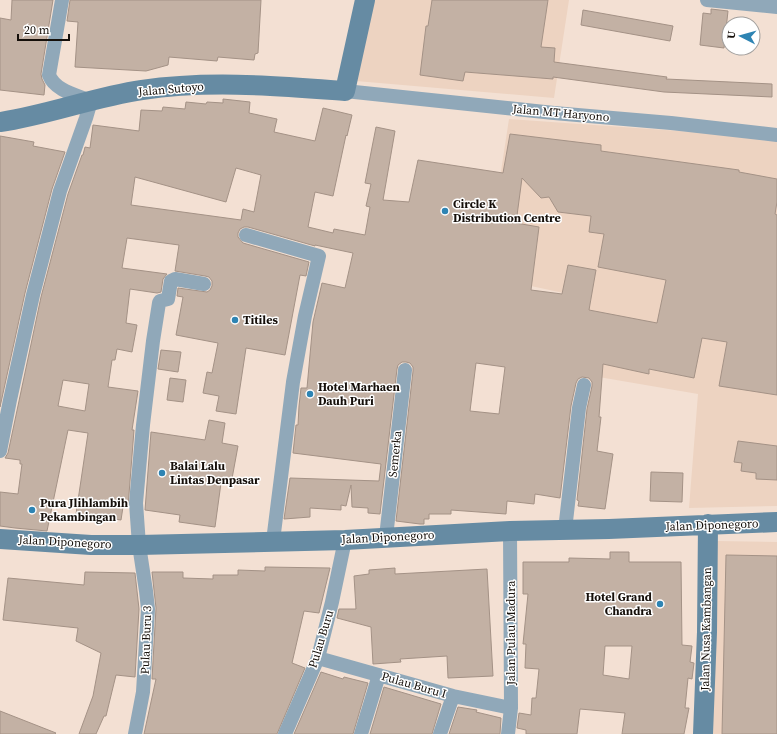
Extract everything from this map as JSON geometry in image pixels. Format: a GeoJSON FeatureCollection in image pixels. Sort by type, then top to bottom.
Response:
{"type":"FeatureCollection","features":[{"type":"Feature","properties":{"kind":"main road"},"geometry":{"type":"LineString","coordinates":[[344,92],[365,0]]}},
{"type":"Feature","properties":{"kind":"main road","name":"Jalan Sutoyo"},"geometry":{"type":"LineString","coordinates":[[0,122],[141,90],[176,86],[273,86],[344,92]]}},
{"type":"Feature","properties":{"kind":"main road","name":"Jalan Diponegoro"},"geometry":{"type":"LineString","coordinates":[[0,539],[91,545],[139,545],[345,540],[510,531],[609,529],[777,522]]}},
{"type":"Feature","properties":{"kind":"main road","name":"Jalan Nusa Kambangan"},"geometry":{"type":"LineString","coordinates":[[703,734],[707,632],[708,524]]}},
{"type":"Feature","properties":{"kind":"street"},"geometry":{"type":"LineString","coordinates":[[0,450],[11,392],[58,198],[91,101],[57,86],[49,75],[62,0]]}},
{"type":"Feature","properties":{"kind":"street"},"geometry":{"type":"LineString","coordinates":[[707,0],[777,7]]}},
{"type":"Feature","properties":{"kind":"street","name":"Jalan MT Haryono"},"geometry":{"type":"LineString","coordinates":[[344,92],[671,123],[777,135]]}},
{"type":"Feature","properties":{"kind":"street"},"geometry":{"type":"LineString","coordinates":[[246,235],[319,256],[293,382],[272,541]]}},
{"type":"Feature","properties":{"kind":"street","name":"Pulau Buru 3"},"geometry":{"type":"LineString","coordinates":[[135,734],[143,692],[148,609],[139,545],[136,503],[152,341],[159,303],[162,300],[168,299],[170,296],[170,284],[172,280],[175,279],[204,284]]}},
{"type":"Feature","properties":{"kind":"street","name":"Semerka"},"geometry":{"type":"LineString","coordinates":[[386,537],[405,370]]}},
{"type":"Feature","properties":{"kind":"street"},"geometry":{"type":"LineString","coordinates":[[565,530],[579,408],[584,384]]}},
{"type":"Feature","properties":{"kind":"street","name":"Jalan Pulau Madura"},"geometry":{"type":"LineString","coordinates":[[508,734],[511,708],[510,531]]}},
{"type":"Feature","properties":{"kind":"street","name":"Pulau Buru"},"geometry":{"type":"LineString","coordinates":[[285,734],[318,658],[345,540]]}},
{"type":"Feature","properties":{"kind":"street","name":"Pulau Buru I"},"geometry":{"type":"LineString","coordinates":[[318,658],[453,696],[511,708]]}},
{"type":"Feature","properties":{"kind":"street"},"geometry":{"type":"LineString","coordinates":[[361,734],[379,675]]}},
{"type":"Feature","properties":{"kind":"street"},"geometry":{"type":"LineString","coordinates":[[440,734],[453,696]]}},
{"type":"Feature","properties":{"kind":"shaded area"},"geometry":{"type":"Polygon","coordinates":[[[374,0],[569,0],[554,98],[356,81],[374,0]]]}},
{"type":"Feature","properties":{"kind":"shaded area"},"geometry":{"type":"Polygon","coordinates":[[[509,119],[777,138],[777,506],[689,508],[698,394],[587,375],[579,365],[591,299],[485,276],[509,119]]]}},
{"type":"Feature","properties":{"kind":"shaded area"},"geometry":{"type":"Polygon","coordinates":[[[717,541],[777,542],[777,734],[712,734],[717,541]]]}},
{"type":"Feature","properties":{"kind":"building"},"geometry":{"type":"Polygon","coordinates":[[[12,0],[53,0],[41,74],[45,85],[44,95],[0,90],[0,18],[11,20],[12,0]]]}},
{"type":"Feature","properties":{"kind":"building"},"geometry":{"type":"Polygon","coordinates":[[[70,0],[261,0],[258,53],[255,54],[254,60],[218,57],[217,61],[169,57],[168,65],[146,71],[75,67],[78,22],[67,21],[70,0]]]}},
{"type":"Feature","properties":{"kind":"building"},"geometry":{"type":"Polygon","coordinates":[[[432,0],[548,0],[541,47],[555,48],[554,62],[667,77],[666,79],[772,84],[772,97],[664,92],[553,77],[553,79],[465,72],[463,81],[420,75],[426,26],[428,26],[432,0]]]}},
{"type":"Feature","properties":{"kind":"building"},"geometry":{"type":"Polygon","coordinates":[[[711,9],[728,11],[727,16],[721,16],[721,48],[700,45],[703,13],[711,14],[711,9]]]}},
{"type":"Feature","properties":{"kind":"building"},"geometry":{"type":"Polygon","coordinates":[[[583,10],[673,26],[670,41],[581,25],[583,10]]]}},
{"type":"Feature","properties":{"kind":"building"},"geometry":{"type":"Polygon","coordinates":[[[223,99],[250,102],[249,113],[277,119],[274,132],[315,141],[323,108],[352,115],[347,136],[346,135],[333,196],[315,192],[308,227],[333,233],[334,229],[365,235],[370,207],[366,206],[371,184],[365,183],[376,127],[395,131],[383,200],[409,202],[418,160],[503,173],[510,134],[601,145],[601,151],[739,170],[739,172],[777,179],[777,202],[775,214],[777,215],[777,395],[719,386],[727,342],[702,338],[694,378],[649,369],[649,374],[603,364],[599,417],[601,417],[597,451],[613,454],[605,509],[578,506],[579,501],[577,500],[587,409],[592,386],[592,382],[589,378],[582,377],[578,379],[576,383],[571,406],[560,498],[535,494],[534,504],[507,501],[506,514],[451,510],[451,514],[429,514],[429,519],[424,519],[424,524],[420,524],[396,521],[413,371],[413,367],[410,363],[402,362],[398,365],[397,369],[380,514],[368,513],[368,508],[352,507],[351,485],[346,506],[341,505],[341,510],[310,508],[310,517],[284,519],[290,478],[379,481],[381,464],[293,453],[296,425],[298,425],[301,388],[307,388],[313,322],[322,283],[345,288],[353,253],[315,246],[248,227],[240,229],[238,237],[243,243],[309,262],[306,276],[300,275],[285,355],[246,348],[236,414],[216,411],[219,396],[203,393],[207,372],[212,373],[218,343],[176,335],[183,297],[177,296],[178,288],[207,292],[212,286],[212,281],[209,277],[175,271],[179,245],[127,238],[122,268],[167,274],[163,279],[161,292],[157,293],[130,289],[126,323],[137,325],[132,352],[117,349],[115,360],[112,360],[108,387],[138,391],[132,430],[134,430],[128,507],[123,507],[121,520],[76,514],[88,433],[68,430],[47,531],[0,526],[0,492],[18,494],[22,464],[20,464],[20,460],[5,458],[8,453],[41,297],[68,194],[85,147],[90,148],[93,125],[139,131],[141,110],[162,111],[163,107],[185,109],[186,102],[206,104],[207,102],[223,103],[223,99]],[[236,168],[226,202],[135,177],[131,205],[241,220],[243,209],[254,212],[261,175],[236,168]],[[522,178],[516,223],[539,227],[531,290],[562,294],[568,265],[596,270],[589,310],[657,323],[666,280],[598,267],[604,234],[589,232],[591,216],[558,212],[549,197],[541,198],[522,178]],[[476,363],[470,411],[499,414],[505,367],[476,363]],[[63,380],[58,406],[85,411],[89,384],[63,380]]]}},
{"type":"Feature","properties":{"kind":"building"},"geometry":{"type":"Polygon","coordinates":[[[0,136],[34,142],[33,146],[65,152],[52,189],[25,293],[0,407],[0,136]]]}},
{"type":"Feature","properties":{"kind":"building"},"geometry":{"type":"Polygon","coordinates":[[[161,350],[181,352],[178,372],[158,369],[161,350]]]}},
{"type":"Feature","properties":{"kind":"building"},"geometry":{"type":"Polygon","coordinates":[[[170,378],[186,380],[183,402],[167,400],[170,378]]]}},
{"type":"Feature","properties":{"kind":"building"},"geometry":{"type":"Polygon","coordinates":[[[209,420],[225,423],[222,443],[238,446],[231,484],[221,483],[215,527],[179,522],[180,515],[145,510],[151,432],[205,440],[209,420]]]}},
{"type":"Feature","properties":{"kind":"building"},"geometry":{"type":"Polygon","coordinates":[[[738,441],[777,446],[777,480],[756,479],[756,473],[741,471],[742,463],[734,462],[738,441]]]}},
{"type":"Feature","properties":{"kind":"building"},"geometry":{"type":"Polygon","coordinates":[[[651,472],[683,473],[682,502],[650,501],[651,472]]]}},
{"type":"Feature","properties":{"kind":"building"},"geometry":{"type":"Polygon","coordinates":[[[610,552],[629,552],[629,562],[681,562],[682,645],[692,646],[690,662],[694,663],[692,679],[688,678],[685,708],[689,708],[684,734],[622,734],[625,713],[580,709],[577,734],[526,734],[526,730],[517,728],[519,713],[531,715],[532,698],[536,698],[539,669],[525,668],[526,644],[523,644],[528,594],[523,594],[523,562],[569,562],[569,558],[610,559],[610,552]],[[605,646],[603,675],[629,679],[632,646],[605,646]]]}},
{"type":"Feature","properties":{"kind":"building"},"geometry":{"type":"Polygon","coordinates":[[[726,555],[777,556],[777,734],[722,734],[726,555]]]}},
{"type":"Feature","properties":{"kind":"building"},"geometry":{"type":"Polygon","coordinates":[[[265,567],[330,568],[319,613],[304,611],[292,663],[305,668],[277,734],[144,734],[156,679],[152,679],[156,608],[152,572],[183,572],[183,578],[213,579],[213,575],[238,575],[238,570],[265,571],[265,567]]]}},
{"type":"Feature","properties":{"kind":"building"},"geometry":{"type":"Polygon","coordinates":[[[395,568],[395,574],[487,569],[493,676],[448,678],[447,656],[400,659],[401,662],[373,664],[371,627],[337,618],[339,609],[356,609],[354,576],[369,574],[369,570],[395,568]]]}},
{"type":"Feature","properties":{"kind":"building"},"geometry":{"type":"Polygon","coordinates":[[[85,572],[135,573],[139,609],[135,677],[116,675],[106,716],[104,716],[96,734],[79,734],[93,696],[101,653],[76,641],[78,628],[3,620],[8,578],[84,585],[85,572]]]}},
{"type":"Feature","properties":{"kind":"building"},"geometry":{"type":"Polygon","coordinates":[[[321,672],[343,679],[344,677],[368,683],[353,734],[294,734],[321,672]]]}},
{"type":"Feature","properties":{"kind":"building"},"geometry":{"type":"Polygon","coordinates":[[[384,687],[441,704],[432,734],[370,734],[384,687]]]}},
{"type":"Feature","properties":{"kind":"building"},"geometry":{"type":"Polygon","coordinates":[[[458,707],[477,710],[476,712],[501,718],[500,734],[449,734],[458,707]]]}},
{"type":"Feature","properties":{"kind":"building"},"geometry":{"type":"Polygon","coordinates":[[[0,711],[56,733],[0,734],[0,711]]]}},
{"type":"Feature","properties":{"kind":"place","name":"Circle K Distribution Centre"},"geometry":{"type":"Point","coordinates":[445,211]}},
{"type":"Feature","properties":{"kind":"place","name":"Titiles"},"geometry":{"type":"Point","coordinates":[235,320]}},
{"type":"Feature","properties":{"kind":"place","name":"Hotel Marhaen Dauh Puri"},"geometry":{"type":"Point","coordinates":[310,394]}},
{"type":"Feature","properties":{"kind":"place","name":"Balai Lalu Lintas Denpasar"},"geometry":{"type":"Point","coordinates":[162,473]}},
{"type":"Feature","properties":{"kind":"place","name":"Pura Jlihlambih Pekambingan"},"geometry":{"type":"Point","coordinates":[32,510]}},
{"type":"Feature","properties":{"kind":"place","name":"Hotel Grand Chandra"},"geometry":{"type":"Point","coordinates":[660,604]}}]}
